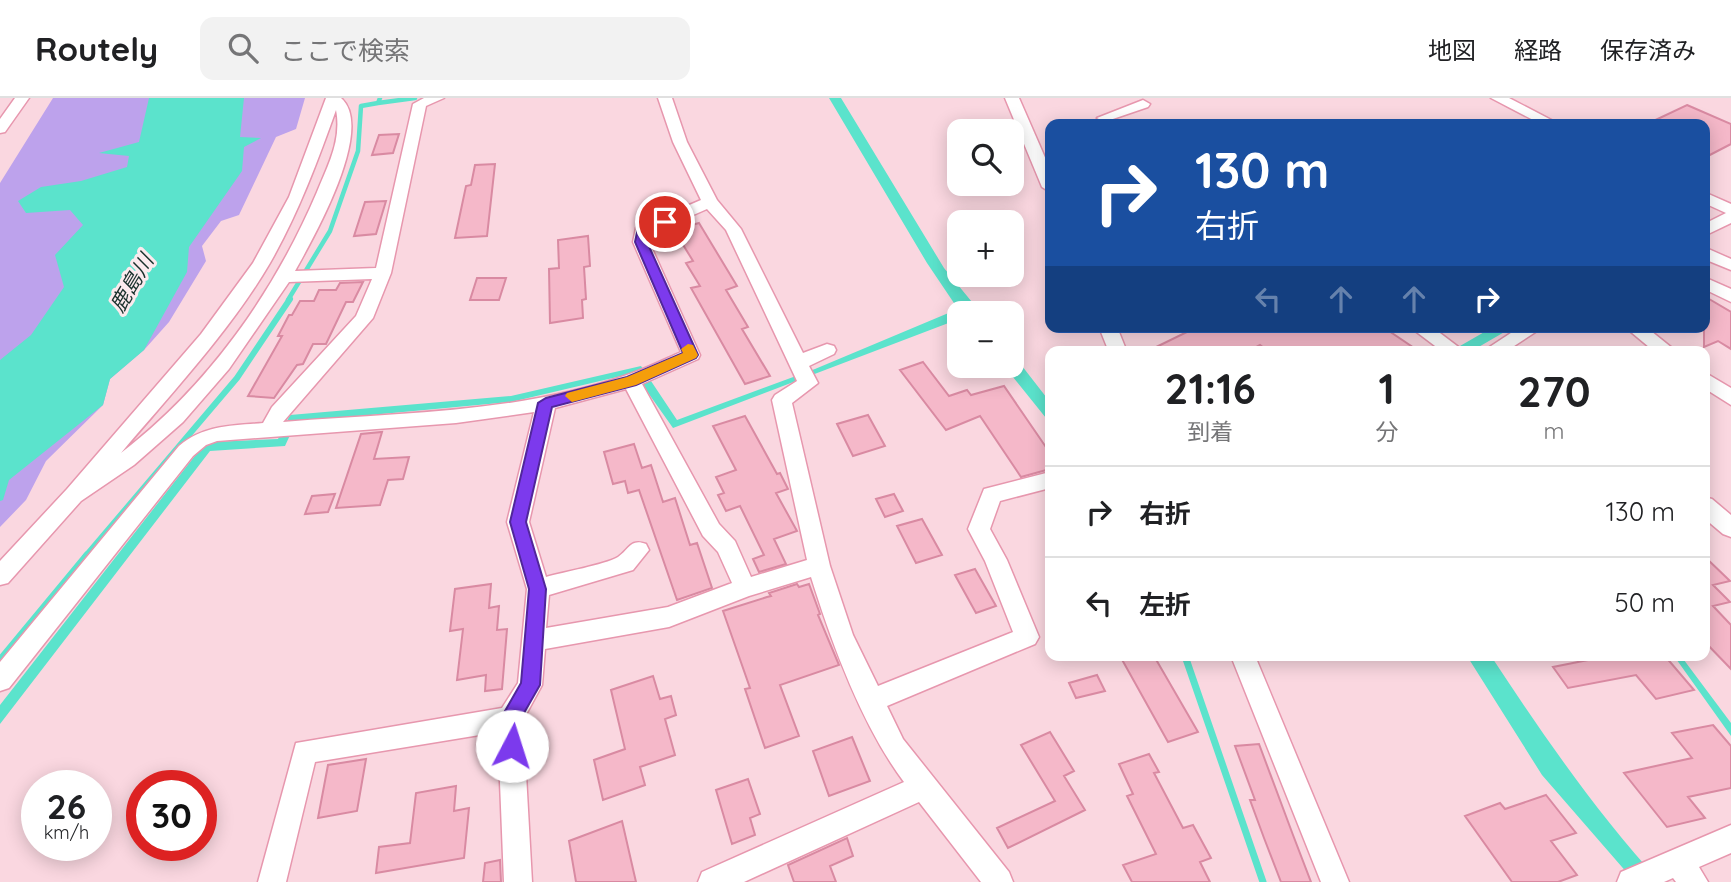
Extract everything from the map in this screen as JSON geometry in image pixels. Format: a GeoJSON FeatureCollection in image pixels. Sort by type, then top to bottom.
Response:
{"type":"FeatureCollection","features":[{"type":"Feature","properties":{"kind":"street"},"geometry":{"type":"LineString","coordinates":[[0,129],[22,98]]}},
{"type":"Feature","properties":{"kind":"street"},"geometry":{"type":"LineString","coordinates":[[0,576],[74,495],[208,338],[261,264],[297,197],[332,98],[341,105],[345,125],[343,146],[312,228],[289,277],[241,340],[174,419],[103,478],[74,495]]}},
{"type":"Feature","properties":{"kind":"street"},"geometry":{"type":"LineString","coordinates":[[281,430],[279,412],[364,318],[383,273],[420,104],[438,98]]}},
{"type":"Feature","properties":{"kind":"street"},"geometry":{"type":"LineString","coordinates":[[665,98],[680,142],[710,202],[733,229],[802,371]]}},
{"type":"Feature","properties":{"kind":"street"},"geometry":{"type":"LineString","coordinates":[[1012,98],[1045,175]]}},
{"type":"Feature","properties":{"kind":"street"},"geometry":{"type":"LineString","coordinates":[[1498,98],[1542,119]]}},
{"type":"Feature","properties":{"kind":"street"},"geometry":{"type":"LineString","coordinates":[[1112,119],[1143,104]]}},
{"type":"Feature","properties":{"kind":"street"},"geometry":{"type":"LineString","coordinates":[[1032,143],[1045,139]]}},
{"type":"Feature","properties":{"kind":"street"},"geometry":{"type":"LineString","coordinates":[[1710,200],[1731,210]]}},
{"type":"Feature","properties":{"kind":"street"},"geometry":{"type":"LineString","coordinates":[[0,680],[186,451],[199,440],[215,434],[456,416],[546,403],[641,377],[691,355],[641,242],[642,231],[710,202]]}},
{"type":"Feature","properties":{"kind":"street"},"geometry":{"type":"LineString","coordinates":[[1710,228],[1731,216]]}},
{"type":"Feature","properties":{"kind":"street"},"geometry":{"type":"LineString","coordinates":[[1710,256],[1731,265]]}},
{"type":"Feature","properties":{"kind":"street"},"geometry":{"type":"LineString","coordinates":[[289,277],[383,273]]}},
{"type":"Feature","properties":{"kind":"street"},"geometry":{"type":"LineString","coordinates":[[1710,285],[1731,296]]}},
{"type":"Feature","properties":{"kind":"street"},"geometry":{"type":"LineString","coordinates":[[1428,333],[1447,346]]}},
{"type":"Feature","properties":{"kind":"street"},"geometry":{"type":"LineString","coordinates":[[1505,346],[1525,333]]}},
{"type":"Feature","properties":{"kind":"street"},"geometry":{"type":"LineString","coordinates":[[1642,333],[1660,346]]}},
{"type":"Feature","properties":{"kind":"street"},"geometry":{"type":"LineString","coordinates":[[827,350],[802,371],[782,400],[819,566],[841,635],[894,748],[999,882]]}},
{"type":"Feature","properties":{"kind":"street"},"geometry":{"type":"LineString","coordinates":[[641,377],[711,530],[727,547],[745,588]]}},
{"type":"Feature","properties":{"kind":"street"},"geometry":{"type":"LineString","coordinates":[[1710,383],[1731,398]]}},
{"type":"Feature","properties":{"kind":"street"},"geometry":{"type":"LineString","coordinates":[[518,882],[510,718],[530,685],[538,589],[518,522],[546,403]]}},
{"type":"Feature","properties":{"kind":"street"},"geometry":{"type":"LineString","coordinates":[[872,701],[1027,637],[996,560],[979,530],[991,495],[1045,481]]}},
{"type":"Feature","properties":{"kind":"street"},"geometry":{"type":"LineString","coordinates":[[1710,510],[1731,528]]}},
{"type":"Feature","properties":{"kind":"street"},"geometry":{"type":"LineString","coordinates":[[538,589],[625,564],[638,550]]}},
{"type":"Feature","properties":{"kind":"street"},"geometry":{"type":"LineString","coordinates":[[534,641],[669,617],[745,588],[819,566]]}},
{"type":"Feature","properties":{"kind":"street"},"geometry":{"type":"LineString","coordinates":[[1245,661],[1335,882]]}},
{"type":"Feature","properties":{"kind":"street"},"geometry":{"type":"LineString","coordinates":[[272,882],[305,752],[510,718]]}},
{"type":"Feature","properties":{"kind":"street"},"geometry":{"type":"LineString","coordinates":[[712,882],[922,787]]}},
{"type":"Feature","properties":{"kind":"street"},"geometry":{"type":"LineString","coordinates":[[1665,875],[1731,839]]}},
{"type":"Feature","properties":{"kind":"shaded area"},"geometry":{"type":"Polygon","coordinates":[[[53,98],[184,98],[0,406],[0,183],[53,98]]]}},
{"type":"Feature","properties":{"kind":"shaded area"},"geometry":{"type":"Polygon","coordinates":[[[226,98],[305,98],[296,129],[276,137],[239,215],[221,221],[202,246],[206,261],[169,322],[144,350],[110,379],[103,405],[46,461],[26,500],[0,527],[0,468],[226,98]]]}},
{"type":"Feature","properties":{"kind":"water","name":"鹿島川"},"geometry":{"type":"Polygon","coordinates":[[[149,98],[244,98],[240,137],[261,138],[244,147],[242,171],[189,247],[187,272],[144,350],[110,379],[103,405],[9,480],[3,500],[0,501],[0,360],[31,335],[64,287],[55,255],[83,225],[70,210],[26,213],[18,201],[41,187],[81,181],[127,167],[129,156],[99,153],[139,142],[149,98]]]}},
{"type":"Feature","properties":{"kind":"water"},"geometry":{"type":"Polygon","coordinates":[[[829,98],[841,98],[947,272],[947,287],[960,287],[971,301],[953,301],[927,263],[829,98]]]}},
{"type":"Feature","properties":{"kind":"water"},"geometry":{"type":"Polygon","coordinates":[[[947,314],[947,324],[673,428],[634,373],[511,402],[296,422],[285,446],[210,451],[0,724],[0,705],[201,448],[212,442],[278,439],[290,415],[511,396],[641,366],[677,420],[815,369],[947,314]]]}},
{"type":"Feature","properties":{"kind":"water"},"geometry":{"type":"Polygon","coordinates":[[[1483,333],[1503,333],[1480,346],[1460,346],[1483,333]]]}},
{"type":"Feature","properties":{"kind":"water"},"geometry":{"type":"Polygon","coordinates":[[[1024,368],[1045,396],[1045,417],[1014,378],[1024,378],[1024,368]]]}},
{"type":"Feature","properties":{"kind":"water"},"geometry":{"type":"Polygon","coordinates":[[[1470,661],[1494,661],[1571,772],[1660,882],[1635,882],[1542,775],[1470,661]]]}},
{"type":"Feature","properties":{"kind":"water"},"geometry":{"type":"Polygon","coordinates":[[[1678,661],[1685,661],[1731,723],[1731,736],[1678,661]]]}},
{"type":"Feature","properties":{"kind":"building"},"geometry":{"type":"Polygon","coordinates":[[[1687,105],[1731,124],[1731,144],[1710,155],[1710,119],[1658,119],[1687,105]]]}},
{"type":"Feature","properties":{"kind":"building"},"geometry":{"type":"Polygon","coordinates":[[[399,134],[393,153],[372,155],[379,135],[399,134]]]}},
{"type":"Feature","properties":{"kind":"building"},"geometry":{"type":"Polygon","coordinates":[[[495,164],[487,236],[455,238],[466,186],[471,185],[475,165],[495,164]]]}},
{"type":"Feature","properties":{"kind":"building"},"geometry":{"type":"Polygon","coordinates":[[[386,201],[376,234],[354,236],[365,202],[386,201]]]}},
{"type":"Feature","properties":{"kind":"building"},"geometry":{"type":"Polygon","coordinates":[[[699,223],[737,286],[726,290],[748,327],[742,329],[770,376],[745,384],[691,288],[700,286],[686,263],[693,261],[674,230],[699,223]]]}},
{"type":"Feature","properties":{"kind":"building"},"geometry":{"type":"Polygon","coordinates":[[[588,236],[590,266],[584,267],[586,299],[582,300],[583,318],[550,323],[549,269],[559,268],[558,240],[588,236]]]}},
{"type":"Feature","properties":{"kind":"building"},"geometry":{"type":"Polygon","coordinates":[[[477,278],[506,278],[499,300],[470,300],[477,278]]]}},
{"type":"Feature","properties":{"kind":"building"},"geometry":{"type":"Polygon","coordinates":[[[363,282],[353,302],[346,302],[326,344],[313,344],[303,364],[297,365],[274,398],[248,396],[282,336],[278,336],[289,315],[292,315],[300,301],[314,301],[319,290],[336,290],[340,283],[363,282]]]}},
{"type":"Feature","properties":{"kind":"building"},"geometry":{"type":"Polygon","coordinates":[[[1710,300],[1731,312],[1731,349],[1718,341],[1704,346],[1704,333],[1710,333],[1710,300]]]}},
{"type":"Feature","properties":{"kind":"building"},"geometry":{"type":"Polygon","coordinates":[[[1185,333],[1392,333],[1411,346],[1260,345],[1158,346],[1185,333]]]}},
{"type":"Feature","properties":{"kind":"building"},"geometry":{"type":"Polygon","coordinates":[[[923,362],[949,396],[967,390],[971,395],[1004,386],[1045,446],[1045,470],[1021,477],[980,416],[946,430],[900,370],[923,362]]]}},
{"type":"Feature","properties":{"kind":"building"},"geometry":{"type":"Polygon","coordinates":[[[868,415],[885,446],[853,456],[837,424],[868,415]]]}},
{"type":"Feature","properties":{"kind":"building"},"geometry":{"type":"Polygon","coordinates":[[[745,416],[788,489],[776,493],[797,531],[774,539],[786,564],[759,572],[753,559],[764,555],[740,506],[726,511],[718,495],[724,493],[716,477],[736,470],[713,426],[745,416]]]}},
{"type":"Feature","properties":{"kind":"building"},"geometry":{"type":"Polygon","coordinates":[[[382,432],[374,459],[409,457],[403,479],[388,480],[380,505],[336,508],[361,434],[382,432]]]}},
{"type":"Feature","properties":{"kind":"building"},"geometry":{"type":"Polygon","coordinates":[[[634,444],[642,468],[651,465],[663,502],[675,498],[690,545],[697,543],[712,588],[677,600],[639,490],[628,493],[625,481],[613,484],[604,452],[634,444]]]}},
{"type":"Feature","properties":{"kind":"building"},"geometry":{"type":"Polygon","coordinates":[[[335,494],[328,512],[305,514],[312,496],[335,494]]]}},
{"type":"Feature","properties":{"kind":"building"},"geometry":{"type":"Polygon","coordinates":[[[894,494],[903,511],[885,517],[876,499],[894,494]]]}},
{"type":"Feature","properties":{"kind":"building"},"geometry":{"type":"Polygon","coordinates":[[[922,519],[942,555],[916,563],[897,526],[922,519]]]}},
{"type":"Feature","properties":{"kind":"building"},"geometry":{"type":"Polygon","coordinates":[[[1710,562],[1730,581],[1713,585],[1730,602],[1713,606],[1731,625],[1731,669],[1710,647],[1710,562]]]}},
{"type":"Feature","properties":{"kind":"building"},"geometry":{"type":"Polygon","coordinates":[[[975,569],[996,606],[976,613],[955,575],[975,569]]]}},
{"type":"Feature","properties":{"kind":"building"},"geometry":{"type":"Polygon","coordinates":[[[491,584],[489,608],[499,606],[497,630],[507,629],[502,689],[485,691],[486,675],[457,680],[463,629],[450,631],[455,589],[491,584]]]}},
{"type":"Feature","properties":{"kind":"building"},"geometry":{"type":"Polygon","coordinates":[[[797,584],[799,587],[809,584],[820,614],[818,615],[839,665],[780,685],[799,736],[765,748],[745,689],[750,688],[723,611],[771,596],[769,593],[797,584]]]}},
{"type":"Feature","properties":{"kind":"building"},"geometry":{"type":"Polygon","coordinates":[[[1123,661],[1157,661],[1198,732],[1168,742],[1123,661]]]}},
{"type":"Feature","properties":{"kind":"building"},"geometry":{"type":"Polygon","coordinates":[[[1583,661],[1669,661],[1694,690],[1656,699],[1636,675],[1568,688],[1553,667],[1583,661]]]}},
{"type":"Feature","properties":{"kind":"building"},"geometry":{"type":"Polygon","coordinates":[[[1097,675],[1105,691],[1076,698],[1069,683],[1097,675]]]}},
{"type":"Feature","properties":{"kind":"building"},"geometry":{"type":"Polygon","coordinates":[[[653,676],[660,699],[671,696],[676,715],[665,719],[675,755],[640,767],[645,785],[603,800],[594,760],[625,749],[611,690],[653,676]]]}},
{"type":"Feature","properties":{"kind":"building"},"geometry":{"type":"Polygon","coordinates":[[[1713,725],[1731,746],[1731,788],[1688,797],[1705,818],[1667,827],[1624,773],[1692,758],[1672,733],[1713,725]]]}},
{"type":"Feature","properties":{"kind":"building"},"geometry":{"type":"Polygon","coordinates":[[[1050,732],[1074,771],[1064,776],[1085,810],[1008,848],[997,828],[1055,801],[1021,745],[1050,732]]]}},
{"type":"Feature","properties":{"kind":"building"},"geometry":{"type":"Polygon","coordinates":[[[852,737],[870,781],[829,796],[813,751],[852,737]]]}},
{"type":"Feature","properties":{"kind":"building"},"geometry":{"type":"Polygon","coordinates":[[[1259,744],[1311,882],[1281,882],[1264,838],[1250,800],[1255,800],[1235,746],[1259,744]]]}},
{"type":"Feature","properties":{"kind":"building"},"geometry":{"type":"Polygon","coordinates":[[[1149,754],[1159,772],[1154,773],[1183,828],[1193,825],[1211,858],[1200,862],[1210,882],[1132,882],[1123,865],[1156,854],[1127,796],[1133,794],[1119,764],[1149,754]]]}},
{"type":"Feature","properties":{"kind":"building"},"geometry":{"type":"Polygon","coordinates":[[[366,759],[357,811],[318,818],[328,765],[366,759]]]}},
{"type":"Feature","properties":{"kind":"building"},"geometry":{"type":"Polygon","coordinates":[[[748,779],[760,814],[750,818],[755,835],[732,844],[716,790],[748,779]]]}},
{"type":"Feature","properties":{"kind":"building"},"geometry":{"type":"Polygon","coordinates":[[[456,786],[454,811],[469,808],[464,858],[376,873],[379,847],[410,843],[416,793],[456,786]]]}},
{"type":"Feature","properties":{"kind":"building"},"geometry":{"type":"Polygon","coordinates":[[[1546,795],[1576,833],[1551,841],[1577,875],[1558,882],[1512,882],[1465,816],[1500,803],[1505,809],[1546,795]]]}},
{"type":"Feature","properties":{"kind":"building"},"geometry":{"type":"Polygon","coordinates":[[[622,821],[636,882],[576,882],[569,841],[622,821]]]}},
{"type":"Feature","properties":{"kind":"building"},"geometry":{"type":"Polygon","coordinates":[[[847,838],[853,856],[830,866],[836,882],[794,882],[788,865],[847,838]]]}},
{"type":"Feature","properties":{"kind":"building"},"geometry":{"type":"Polygon","coordinates":[[[500,860],[501,882],[483,882],[485,863],[500,860]]]}},
{"type":"Feature","properties":{"kind":"waterway"},"geometry":{"type":"LineString","coordinates":[[378,103],[380,98]]}},
{"type":"Feature","properties":{"kind":"waterway"},"geometry":{"type":"LineString","coordinates":[[378,103],[415,98]]}},
{"type":"Feature","properties":{"kind":"waterway"},"geometry":{"type":"LineString","coordinates":[[288,300],[330,231],[358,151],[361,106],[378,103]]}},
{"type":"Feature","properties":{"kind":"waterway"},"geometry":{"type":"LineString","coordinates":[[85,557],[237,378],[290,299]]}},
{"type":"Feature","properties":{"kind":"waterway"},"geometry":{"type":"LineString","coordinates":[[0,660],[87,555]]}},
{"type":"Feature","properties":{"kind":"waterway"},"geometry":{"type":"LineString","coordinates":[[1187,661],[1263,882]]}},
{"type":"Feature","properties":{"kind":"slow traffic"},"geometry":{"type":"LineString","coordinates":[[572,396],[631,381],[691,355],[688,349]]}},
{"type":"Feature","properties":{"kind":"route"},"geometry":{"type":"LineString","coordinates":[[512,746],[510,718],[530,685],[538,589],[518,522],[546,403],[631,381],[691,355],[641,242],[642,231],[665,222]]}}]}
